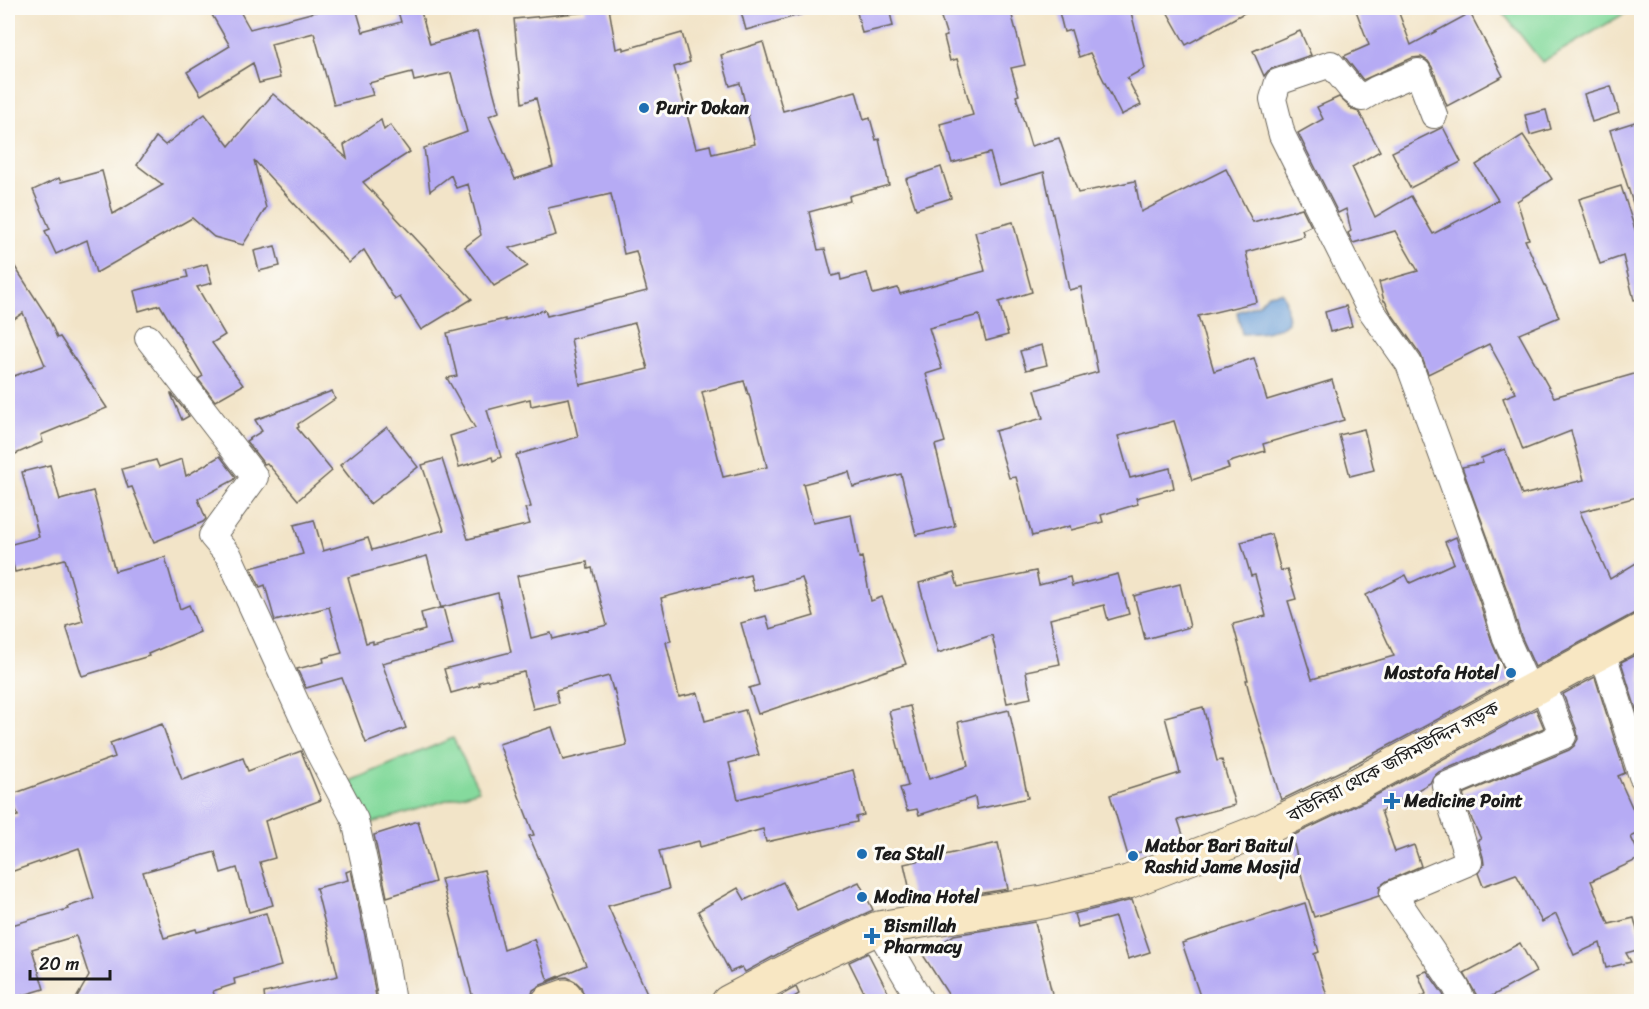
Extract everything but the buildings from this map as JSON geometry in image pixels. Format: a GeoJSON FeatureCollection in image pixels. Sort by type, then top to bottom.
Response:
{"type":"FeatureCollection","features":[{"type":"Feature","properties":{"kind":"street"},"geometry":{"type":"LineString","coordinates":[[1434,115],[1418,72],[1377,89],[1362,98],[1352,90],[1331,64],[1278,82],[1273,99],[1282,135],[1368,306],[1409,364],[1445,458],[1507,641],[1563,736],[1445,786],[1469,862],[1393,894],[1456,987],[1463,1002]]}},
{"type":"Feature","properties":{"kind":"street"},"geometry":{"type":"LineString","coordinates":[[148,338],[255,477],[212,536],[229,556],[318,751],[355,820],[392,1002]]}},
{"type":"Feature","properties":{"kind":"street","name":"বাউনিয়া থেকে জসিমউদ্দিন সড়ক"},"geometry":{"type":"LineString","coordinates":[[728,1002],[796,966],[878,928],[1043,902],[1128,882],[1262,830],[1358,784],[1641,630]]}},
{"type":"Feature","properties":{"kind":"street"},"geometry":{"type":"LineString","coordinates":[[1602,651],[1641,776]]}},
{"type":"Feature","properties":{"kind":"street"},"geometry":{"type":"LineString","coordinates":[[878,928],[921,1002]]}},
{"type":"Feature","properties":{"kind":"green space"},"geometry":{"type":"Polygon","coordinates":[[[1499,8],[1634,8],[1542,62],[1499,8]]]}},
{"type":"Feature","properties":{"kind":"green space"},"geometry":{"type":"Polygon","coordinates":[[[453,738],[479,790],[369,824],[350,781],[453,738]]]}},
{"type":"Feature","properties":{"kind":"water"},"geometry":{"type":"Polygon","coordinates":[[[1282,292],[1286,302],[1288,322],[1273,330],[1242,334],[1237,312],[1259,304],[1268,294],[1282,292]]]}},
{"type":"Feature","properties":{"kind":"place","name":"Purir Dokan"},"geometry":{"type":"Point","coordinates":[644,108]}},
{"type":"Feature","properties":{"kind":"place","name":"Mostofa Hotel"},"geometry":{"type":"Point","coordinates":[1511,673]}},
{"type":"Feature","properties":{"kind":"place","name":"Medicine Point"},"geometry":{"type":"Point","coordinates":[1392,801]}},
{"type":"Feature","properties":{"kind":"place","name":"Tea Stall"},"geometry":{"type":"Point","coordinates":[862,854]}},
{"type":"Feature","properties":{"kind":"place","name":"Matbor Bari Baitul Rashid Jame Mosjid"},"geometry":{"type":"Point","coordinates":[1133,856]}},
{"type":"Feature","properties":{"kind":"place","name":"Modina Hotel"},"geometry":{"type":"Point","coordinates":[862,897]}},
{"type":"Feature","properties":{"kind":"place","name":"Bismillah Pharmacy"},"geometry":{"type":"Point","coordinates":[872,936]}}]}
